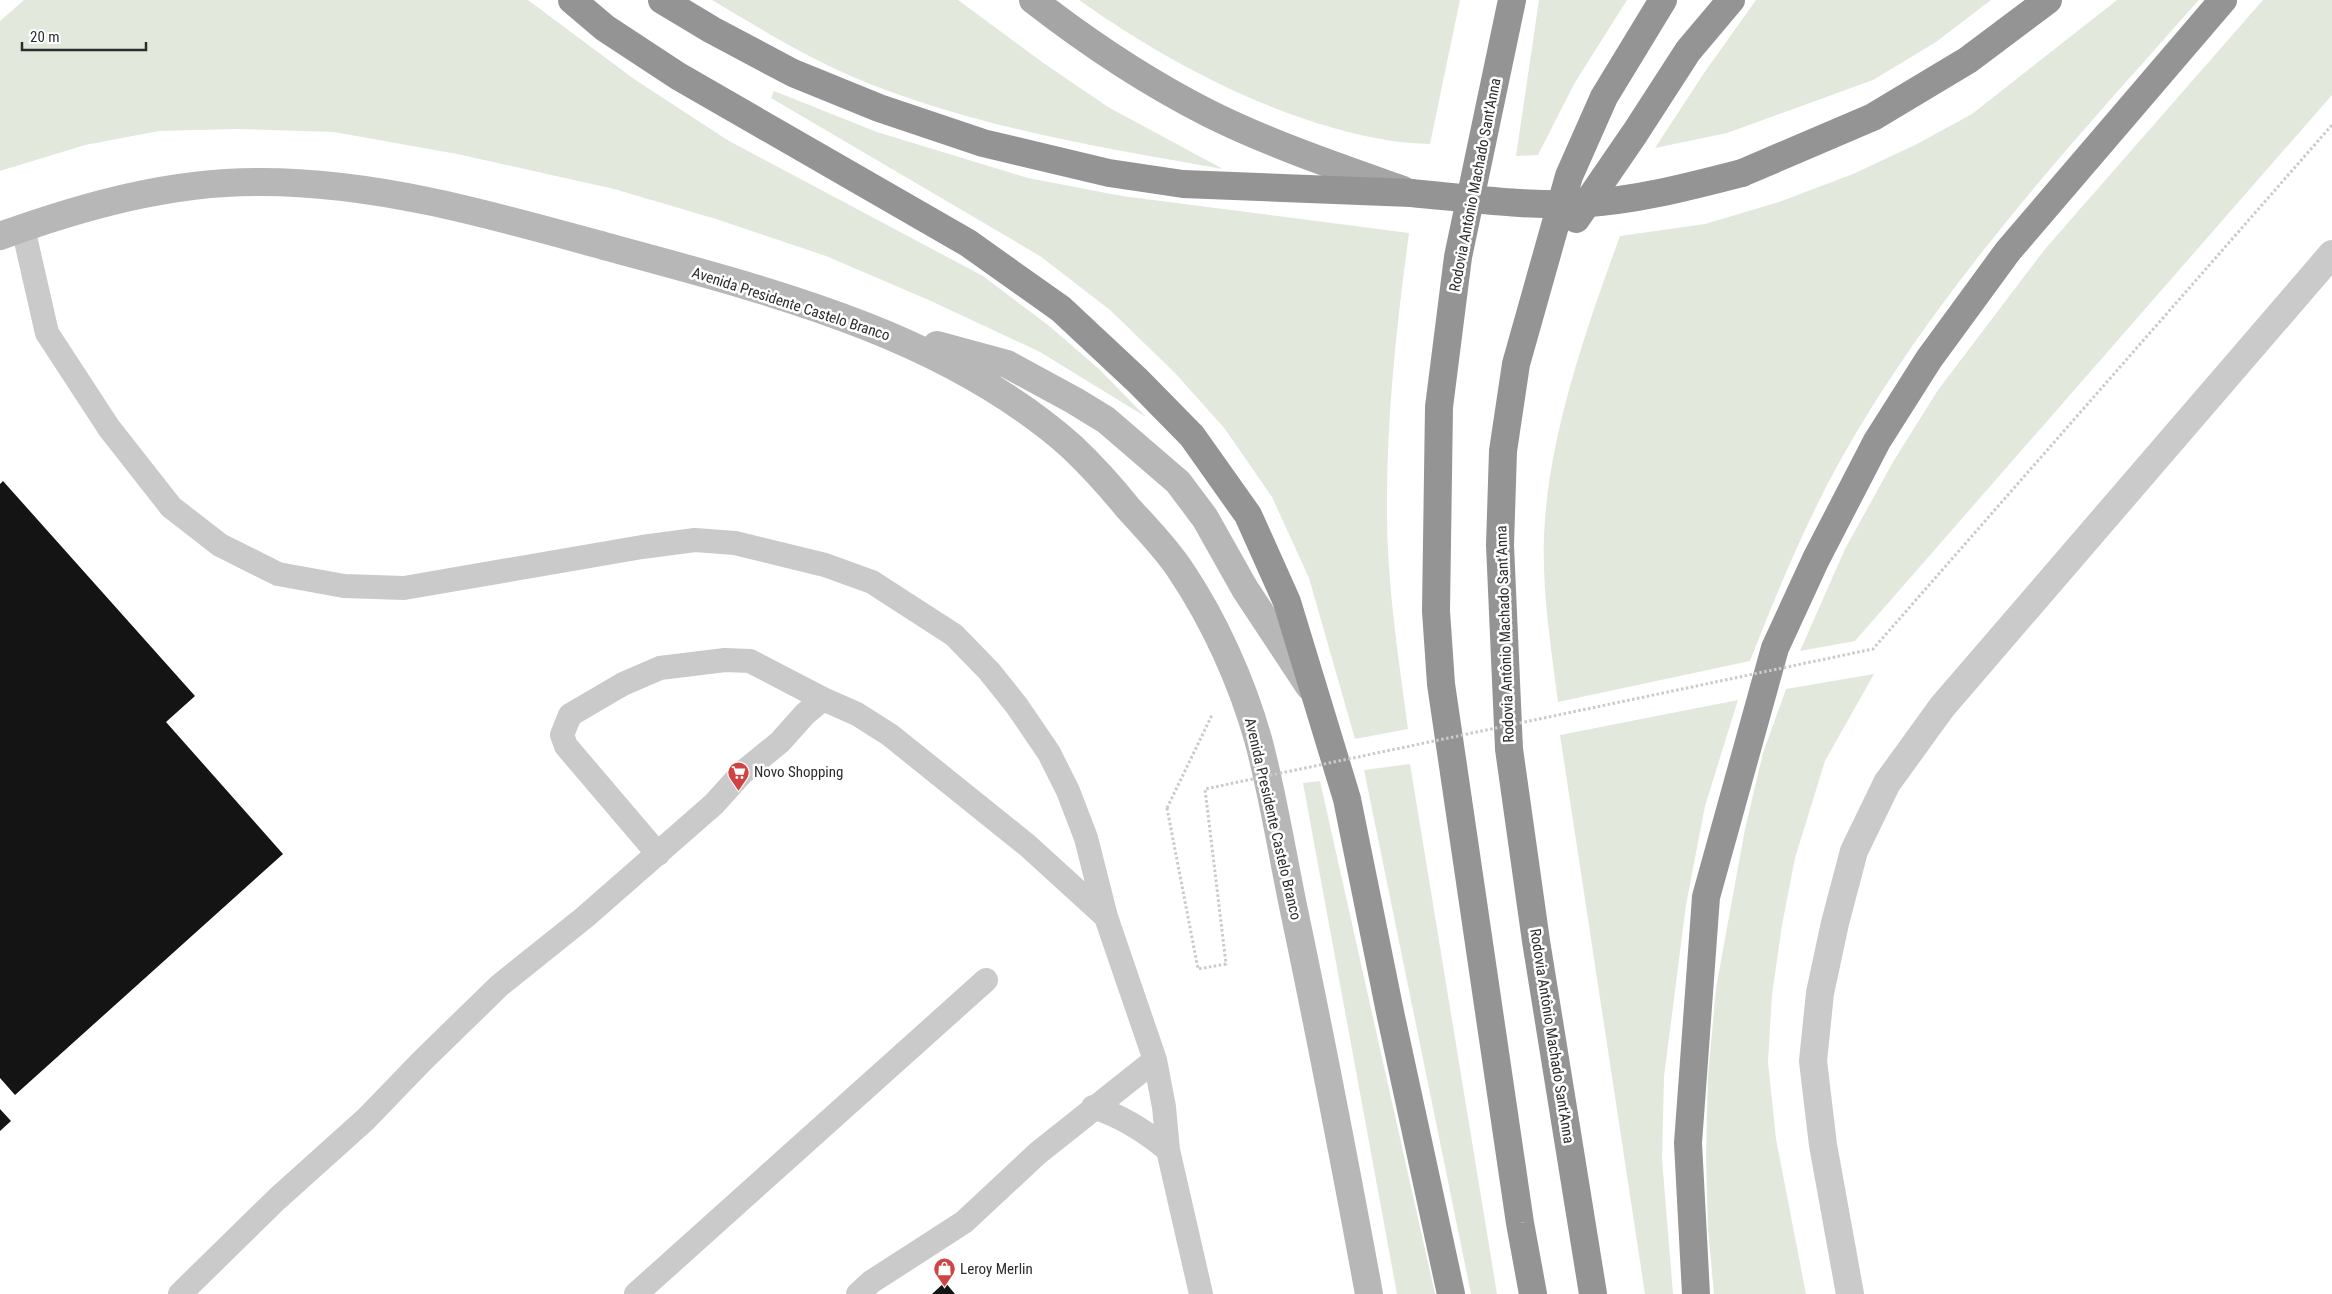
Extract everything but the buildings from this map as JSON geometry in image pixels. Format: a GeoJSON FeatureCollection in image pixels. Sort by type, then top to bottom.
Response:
{"type":"FeatureCollection","features":[{"type":"Feature","properties":{"kind":"highway"},"geometry":{"type":"LineString","coordinates":[[572,0],[605,28],[678,76],[968,243],[1061,310],[1138,381],[1192,436],[1248,515],[1288,602],[1347,799],[1390,1012],[1451,1294]]}},
{"type":"Feature","properties":{"kind":"highway"},"geometry":{"type":"LineString","coordinates":[[662,0],[712,30],[792,73],[879,108],[983,143],[1109,173],[1183,184],[1411,193],[1512,202],[1577,204],[1626,199],[1684,188],[1742,173],[1873,117],[1968,60],[2048,0]]}},
{"type":"Feature","properties":{"kind":"highway","name":"Rodovia Antônio Machado Sant'Anna"},"geometry":{"type":"LineString","coordinates":[[1512,0],[1458,257],[1441,388],[1436,611],[1441,684],[1532,1294]]}},
{"type":"Feature","properties":{"kind":"highway","name":"Rodovia Antônio Machado Sant'Anna"},"geometry":{"type":"LineString","coordinates":[[1593,1294],[1536,941],[1509,749],[1500,545],[1503,451],[1516,364],[1568,176],[1604,97],[1663,0]]}},
{"type":"Feature","properties":{"kind":"highway"},"geometry":{"type":"LineString","coordinates":[[1545,264],[1635,133],[1688,51],[1731,0]]}},
{"type":"Feature","properties":{"kind":"highway"},"geometry":{"type":"LineString","coordinates":[[1696,1294],[1688,1143],[1706,897],[1775,648],[1816,559],[1877,441],[1929,359],[2008,251],[2223,0]]}},
{"type":"Feature","properties":{"kind":"main road"},"geometry":{"type":"LineString","coordinates":[[1032,0],[1080,35],[1208,113],[1305,154],[1411,193]]}},
{"type":"Feature","properties":{"kind":"main road","name":"Avenida Presidente Castelo Branco"},"geometry":{"type":"LineString","coordinates":[[11,232],[105,203],[194,185],[258,181],[330,184],[428,202],[526,224],[726,280],[870,327],[945,361],[995,390],[1072,447],[1113,490],[1180,569],[1234,669],[1258,738],[1335,1104],[1369,1294]]}},
{"type":"Feature","properties":{"kind":"main road"},"geometry":{"type":"LineString","coordinates":[[870,327],[1007,364],[1091,410],[1139,446],[1178,482],[1205,518],[1245,589],[1316,696]]}},
{"type":"Feature","properties":{"kind":"street"},"geometry":{"type":"LineString","coordinates":[[1850,1294],[1823,1145],[1813,1061],[1820,993],[1835,923],[1854,851],[1887,783],[1942,707],[2332,254]]}},
{"type":"Feature","properties":{"kind":"lane"},"geometry":{"type":"LineString","coordinates":[[11,232],[47,333],[109,428],[172,507],[220,546],[278,574],[344,586],[404,588],[642,546],[695,540],[744,545],[825,565],[872,582],[954,635],[1018,706],[1049,753],[1068,791],[1086,838],[1106,917],[1155,1060],[1164,1107],[1168,1150],[1201,1294]]}},
{"type":"Feature","properties":{"kind":"lane"},"geometry":{"type":"LineString","coordinates":[[658,854],[566,746],[562,735],[570,715],[623,684],[660,668],[725,660],[750,661],[823,699],[857,714],[890,735],[1027,845],[1106,917]]}},
{"type":"Feature","properties":{"kind":"lane"},"geometry":{"type":"LineString","coordinates":[[180,1294],[277,1199],[366,1120],[422,1060],[500,986],[585,917],[658,854],[714,804],[742,773],[780,742],[805,714],[823,699]]}},
{"type":"Feature","properties":{"kind":"lane"},"geometry":{"type":"LineString","coordinates":[[636,1294],[986,980]]}},
{"type":"Feature","properties":{"kind":"lane"},"geometry":{"type":"LineString","coordinates":[[858,1294],[871,1282],[964,1222],[1038,1153],[1093,1107],[1155,1060]]}},
{"type":"Feature","properties":{"kind":"lane"},"geometry":{"type":"LineString","coordinates":[[1093,1107],[1108,1112],[1144,1130],[1168,1150]]}},
{"type":"Feature","properties":{"kind":"path"},"geometry":{"type":"LineString","coordinates":[[1234,669],[1167,808],[1198,969],[1226,964],[1205,789],[1873,649],[2332,125]]}},
{"type":"Feature","properties":{"kind":"shaded area"},"geometry":{"type":"Polygon","coordinates":[[[24,0],[528,0],[634,79],[729,141],[983,276],[1048,325],[1099,369],[1146,417],[1040,352],[931,301],[826,256],[716,219],[614,189],[457,154],[334,132],[237,129],[159,131],[85,145],[0,171],[0,21],[24,0]]]}},
{"type":"Feature","properties":{"kind":"shaded area"},"geometry":{"type":"Polygon","coordinates":[[[712,0],[958,0],[1042,62],[1108,107],[1223,169],[1051,137],[966,116],[924,103],[883,89],[817,60],[712,0]]]}},
{"type":"Feature","properties":{"kind":"shaded area"},"geometry":{"type":"Polygon","coordinates":[[[1079,0],[1460,0],[1430,144],[1392,141],[1351,133],[1269,106],[1228,88],[1151,47],[1079,0]]]}},
{"type":"Feature","properties":{"kind":"shaded area"},"geometry":{"type":"Polygon","coordinates":[[[1539,0],[1627,0],[1574,84],[1538,155],[1516,156],[1539,0]]]}},
{"type":"Feature","properties":{"kind":"shaded area"},"geometry":{"type":"Polygon","coordinates":[[[1756,0],[1991,0],[1936,42],[1873,80],[1727,133],[1655,148],[1704,73],[1756,0]]]}},
{"type":"Feature","properties":{"kind":"shaded area"},"geometry":{"type":"Polygon","coordinates":[[[2117,0],[2199,0],[2054,164],[1962,277],[1919,336],[1879,396],[1841,459],[1815,508],[1750,661],[1558,702],[1544,578],[1544,536],[1547,498],[1561,422],[1571,384],[1594,308],[1620,236],[1705,224],[1779,202],[1853,174],[1917,144],[1972,114],[2117,0]]]}},
{"type":"Feature","properties":{"kind":"shaded area"},"geometry":{"type":"Polygon","coordinates":[[[2263,0],[2332,0],[2332,95],[1855,641],[1800,651],[1845,549],[1893,462],[1938,390],[2045,249],[2263,0]]]}},
{"type":"Feature","properties":{"kind":"shaded area"},"geometry":{"type":"Polygon","coordinates":[[[774,91],[877,132],[1028,178],[1122,196],[1409,233],[1400,300],[1387,468],[1388,559],[1408,729],[1355,739],[1309,578],[1272,497],[1225,429],[1175,373],[1110,310],[1040,256],[771,98],[774,91]]]}},
{"type":"Feature","properties":{"kind":"shaded area"},"geometry":{"type":"Polygon","coordinates":[[[1874,674],[1825,761],[1795,858],[1782,925],[1772,995],[1768,1062],[1776,1139],[1806,1294],[1714,1294],[1708,1229],[1706,1156],[1708,1076],[1716,988],[1745,829],[1763,753],[1786,689],[1874,674]]]}},
{"type":"Feature","properties":{"kind":"shaded area"},"geometry":{"type":"Polygon","coordinates":[[[1738,700],[1705,806],[1686,905],[1664,1077],[1662,1159],[1673,1294],[1645,1294],[1560,735],[1738,700]]]}},
{"type":"Feature","properties":{"kind":"shaded area"},"geometry":{"type":"Polygon","coordinates":[[[1410,764],[1497,1294],[1471,1294],[1364,770],[1410,764]]]}},
{"type":"Feature","properties":{"kind":"shaded area"},"geometry":{"type":"Polygon","coordinates":[[[1320,781],[1435,1294],[1397,1294],[1303,783],[1320,781]]]}},
{"type":"Feature","properties":{"kind":"place","name":"Novo Shopping"},"geometry":{"type":"Point","coordinates":[738,791]}},
{"type":"Feature","properties":{"kind":"place","name":"Leroy Merlin"},"geometry":{"type":"Point","coordinates":[944,1288]}}]}
